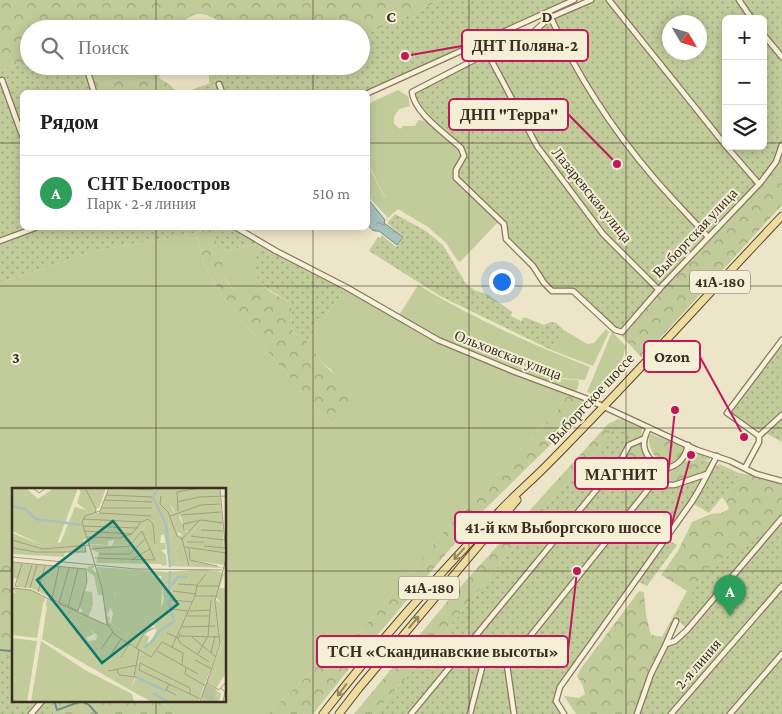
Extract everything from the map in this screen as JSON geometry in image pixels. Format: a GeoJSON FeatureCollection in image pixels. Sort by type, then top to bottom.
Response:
{"type":"FeatureCollection","features":[{"type":"Feature","properties":{"kind":"main road","name":"Выборгское шоссе"},"geometry":{"type":"LineString","coordinates":[[323,714],[388,634],[459,554],[498,512],[543,469],[782,216]]}},
{"type":"Feature","properties":{"kind":"main road","name":"Выборгское шоссе"},"geometry":{"type":"LineString","coordinates":[[339,714],[543,469]]}},
{"type":"Feature","properties":{"kind":"street"},"geometry":{"type":"LineString","coordinates":[[370,92],[574,0]]}},
{"type":"Feature","properties":{"kind":"street"},"geometry":{"type":"LineString","coordinates":[[488,54],[503,45],[525,40],[551,18],[591,0]]}},
{"type":"Feature","properties":{"kind":"street"},"geometry":{"type":"LineString","coordinates":[[609,0],[722,141]]}},
{"type":"Feature","properties":{"kind":"street"},"geometry":{"type":"LineString","coordinates":[[739,0],[749,15]]}},
{"type":"Feature","properties":{"kind":"street"},"geometry":{"type":"LineString","coordinates":[[551,18],[564,46],[620,135],[654,178],[708,237]]}},
{"type":"Feature","properties":{"kind":"street"},"geometry":{"type":"LineString","coordinates":[[767,39],[782,58]]}},
{"type":"Feature","properties":{"kind":"street","name":"Выборгская улица"},"geometry":{"type":"LineString","coordinates":[[488,54],[412,92],[413,100],[420,111],[461,148],[464,156],[456,170],[456,178],[504,224],[506,239],[532,266],[544,283],[552,291],[573,291],[615,330],[622,332],[628,327],[659,290],[759,184],[776,162],[782,145]]}},
{"type":"Feature","properties":{"kind":"street","name":"Лазаревская улица"},"geometry":{"type":"LineString","coordinates":[[488,54],[537,146],[603,234],[659,290]]}},
{"type":"Feature","properties":{"kind":"street"},"geometry":{"type":"LineString","coordinates":[[89,75],[93,90]]}},
{"type":"Feature","properties":{"kind":"street"},"geometry":{"type":"LineString","coordinates":[[2,80],[20,130]]}},
{"type":"Feature","properties":{"kind":"street"},"geometry":{"type":"LineString","coordinates":[[219,84],[221,90]]}},
{"type":"Feature","properties":{"kind":"street"},"geometry":{"type":"LineString","coordinates":[[729,150],[759,184]]}},
{"type":"Feature","properties":{"kind":"street"},"geometry":{"type":"LineString","coordinates":[[0,241],[30,230]]}},
{"type":"Feature","properties":{"kind":"street","name":"Ольховская улица"},"geometry":{"type":"LineString","coordinates":[[240,230],[276,251],[346,287],[438,340],[603,406],[649,428],[757,474],[782,481]]}},
{"type":"Feature","properties":{"kind":"street"},"geometry":{"type":"LineString","coordinates":[[758,436],[727,413],[782,340]]}},
{"type":"Feature","properties":{"kind":"street"},"geometry":{"type":"LineString","coordinates":[[745,468],[758,442],[758,436],[782,415]]}},
{"type":"Feature","properties":{"kind":"street"},"geometry":{"type":"LineString","coordinates":[[649,428],[643,439],[647,455],[664,469],[680,463],[688,445]]}},
{"type":"Feature","properties":{"kind":"street"},"geometry":{"type":"LineString","coordinates":[[411,714],[621,460],[629,445],[643,439]]}},
{"type":"Feature","properties":{"kind":"street"},"geometry":{"type":"LineString","coordinates":[[564,714],[556,701],[560,687],[692,503],[717,456]]}},
{"type":"Feature","properties":{"kind":"street"},"geometry":{"type":"LineString","coordinates":[[621,460],[660,485],[674,485],[707,474]]}},
{"type":"Feature","properties":{"kind":"street"},"geometry":{"type":"LineString","coordinates":[[514,714],[507,665],[654,482]]}},
{"type":"Feature","properties":{"kind":"street"},"geometry":{"type":"LineString","coordinates":[[666,644],[675,641],[782,518]]}},
{"type":"Feature","properties":{"kind":"street","name":"2-я линия"},"geometry":{"type":"LineString","coordinates":[[671,714],[782,586]]}},
{"type":"Feature","properties":{"kind":"street"},"geometry":{"type":"LineString","coordinates":[[636,714],[651,674],[676,622]]}},
{"type":"Feature","properties":{"kind":"street"},"geometry":{"type":"LineString","coordinates":[[470,644],[485,656],[470,714]]}},
{"type":"Feature","properties":{"kind":"street"},"geometry":{"type":"LineString","coordinates":[[730,714],[782,654]]}},
{"type":"Feature","properties":{"kind":"street"},"geometry":{"type":"LineString","coordinates":[[31,714],[41,702]]}},
{"type":"Feature","properties":{"kind":"green space"},"geometry":{"type":"Polygon","coordinates":[[[0,0],[441,0],[370,33],[370,20],[217,20],[207,15],[197,14],[192,15],[186,20],[20,20],[20,63],[0,71],[0,0]]]}},
{"type":"Feature","properties":{"kind":"green space"},"geometry":{"type":"Polygon","coordinates":[[[441,0],[574,0],[370,91],[191,90],[232,75],[248,75],[264,81],[277,75],[370,75],[370,33],[441,0]]]}},
{"type":"Feature","properties":{"kind":"green space"},"geometry":{"type":"Polygon","coordinates":[[[592,0],[782,0],[782,146],[776,162],[630,324],[618,332],[573,291],[552,291],[533,266],[506,239],[505,226],[460,182],[455,173],[464,156],[461,148],[420,111],[412,92],[503,45],[519,42],[548,19],[592,0]]]}},
{"type":"Feature","properties":{"kind":"green space"},"geometry":{"type":"Polygon","coordinates":[[[20,63],[20,75],[89,75],[93,90],[20,90],[20,230],[203,230],[95,251],[0,283],[0,71],[20,63]]]}},
{"type":"Feature","properties":{"kind":"green space"},"geometry":{"type":"Polygon","coordinates":[[[89,75],[160,75],[159,78],[175,90],[93,90],[89,75]]]}},
{"type":"Feature","properties":{"kind":"green space"},"geometry":{"type":"Polygon","coordinates":[[[209,75],[232,75],[209,83],[209,75]]]}},
{"type":"Feature","properties":{"kind":"green space"},"geometry":{"type":"Polygon","coordinates":[[[248,75],[277,75],[264,81],[248,75]]]}},
{"type":"Feature","properties":{"kind":"green space"},"geometry":{"type":"Polygon","coordinates":[[[398,90],[408,96],[410,106],[399,109],[394,117],[394,124],[400,129],[403,126],[415,126],[418,120],[426,121],[428,119],[461,148],[499,221],[460,262],[446,243],[428,227],[398,209],[388,218],[370,198],[370,168],[383,195],[387,198],[383,194],[370,166],[370,103],[398,90]]]}},
{"type":"Feature","properties":{"kind":"green space"},"geometry":{"type":"Polygon","coordinates":[[[782,146],[782,205],[642,358],[618,332],[782,146]]]}},
{"type":"Feature","properties":{"kind":"green space"},"geometry":{"type":"Polygon","coordinates":[[[395,214],[426,231],[443,245],[465,282],[474,290],[489,295],[512,312],[511,316],[521,321],[524,317],[544,325],[551,322],[556,323],[564,330],[551,350],[440,296],[369,251],[378,237],[380,238],[382,235],[396,247],[404,237],[388,224],[395,214]]]}},
{"type":"Feature","properties":{"kind":"green space"},"geometry":{"type":"Polygon","coordinates":[[[203,230],[212,230],[221,254],[224,275],[228,283],[237,292],[271,292],[292,304],[291,328],[296,334],[307,341],[324,365],[338,377],[345,391],[352,395],[356,403],[354,408],[332,424],[305,396],[222,296],[204,265],[195,233],[203,230]]]}},
{"type":"Feature","properties":{"kind":"green space"},"geometry":{"type":"Polygon","coordinates":[[[212,230],[241,230],[346,288],[307,341],[296,334],[291,328],[292,304],[266,288],[257,276],[255,268],[260,245],[258,243],[220,252],[212,230]]]}},
{"type":"Feature","properties":{"kind":"green space"},"geometry":{"type":"Polygon","coordinates":[[[195,233],[204,265],[222,296],[305,396],[332,424],[340,418],[352,395],[345,391],[331,369],[324,365],[307,341],[346,288],[398,317],[418,285],[502,330],[590,367],[585,380],[561,378],[569,392],[558,410],[446,529],[348,646],[316,667],[268,714],[175,714],[161,702],[226,702],[226,488],[12,488],[12,563],[0,549],[0,283],[95,251],[195,233]]]}},
{"type":"Feature","properties":{"kind":"green space"},"geometry":{"type":"Polygon","coordinates":[[[258,243],[260,245],[258,252],[261,284],[271,292],[237,292],[226,279],[221,264],[220,252],[258,243]]]}},
{"type":"Feature","properties":{"kind":"green space"},"geometry":{"type":"Polygon","coordinates":[[[606,329],[609,332],[593,366],[551,350],[564,330],[587,344],[594,343],[606,329]]]}},
{"type":"Feature","properties":{"kind":"green space"},"geometry":{"type":"Polygon","coordinates":[[[612,332],[626,346],[622,360],[631,362],[601,398],[587,392],[612,332]]]}},
{"type":"Feature","properties":{"kind":"green space"},"geometry":{"type":"Polygon","coordinates":[[[782,338],[782,442],[760,430],[743,425],[727,413],[782,338]]]}},
{"type":"Feature","properties":{"kind":"green space"},"geometry":{"type":"Polygon","coordinates":[[[558,375],[562,379],[578,380],[579,384],[575,394],[585,398],[587,409],[477,517],[313,714],[268,714],[316,667],[348,646],[446,529],[558,410],[569,392],[554,386],[555,377],[558,375]]]}},
{"type":"Feature","properties":{"kind":"green space"},"geometry":{"type":"Polygon","coordinates":[[[618,419],[634,422],[642,428],[641,442],[635,441],[632,435],[608,424],[618,419]]]}},
{"type":"Feature","properties":{"kind":"green space"},"geometry":{"type":"Polygon","coordinates":[[[608,424],[613,426],[606,440],[555,496],[424,658],[374,714],[354,714],[451,597],[608,424]]]}},
{"type":"Feature","properties":{"kind":"green space"},"geometry":{"type":"Polygon","coordinates":[[[613,426],[632,435],[635,441],[629,445],[622,461],[644,476],[667,485],[700,477],[701,460],[703,459],[739,476],[709,513],[692,503],[666,539],[677,545],[647,586],[637,581],[560,687],[556,701],[564,714],[374,714],[424,658],[555,496],[606,440],[613,426]]]}},
{"type":"Feature","properties":{"kind":"green space"},"geometry":{"type":"Polygon","coordinates":[[[651,434],[685,447],[682,458],[672,466],[657,459],[650,446],[649,435],[651,434]]]}},
{"type":"Feature","properties":{"kind":"green space"},"geometry":{"type":"Polygon","coordinates":[[[641,442],[648,459],[663,470],[683,459],[689,462],[694,455],[688,451],[689,449],[711,457],[709,460],[703,459],[700,477],[674,485],[658,484],[622,461],[629,445],[641,442]]]}},
{"type":"Feature","properties":{"kind":"green space"},"geometry":{"type":"Polygon","coordinates":[[[719,464],[739,473],[749,475],[745,480],[733,487],[725,497],[722,497],[739,476],[718,466],[719,464]]]}},
{"type":"Feature","properties":{"kind":"green space"},"geometry":{"type":"Polygon","coordinates":[[[750,472],[782,481],[782,518],[679,613],[637,714],[576,714],[564,696],[579,698],[585,694],[577,676],[639,591],[644,592],[646,615],[651,635],[662,637],[687,591],[661,575],[678,551],[692,522],[729,509],[722,497],[725,497],[733,487],[745,480],[750,472]]]}},
{"type":"Feature","properties":{"kind":"green space"},"geometry":{"type":"Polygon","coordinates":[[[782,518],[782,714],[637,714],[663,649],[675,641],[687,629],[677,619],[679,613],[711,565],[777,524],[782,518]]]}},
{"type":"Feature","properties":{"kind":"green space"},"geometry":{"type":"Polygon","coordinates":[[[0,549],[12,563],[12,660],[0,652],[0,549]]]}},
{"type":"Feature","properties":{"kind":"green space"},"geometry":{"type":"Polygon","coordinates":[[[0,652],[12,660],[12,702],[45,702],[54,714],[0,714],[0,652]]]}},
{"type":"Feature","properties":{"kind":"green space"},"geometry":{"type":"Polygon","coordinates":[[[45,702],[161,702],[175,714],[54,714],[45,702]]]}},
{"type":"Feature","properties":{"kind":"water"},"geometry":{"type":"Polygon","coordinates":[[[370,201],[385,220],[384,223],[403,237],[397,245],[379,231],[374,231],[370,228],[370,201]]]}},
{"type":"Feature","properties":{"kind":"waterway"},"geometry":{"type":"LineString","coordinates":[[0,650],[12,650]]}},
{"type":"Feature","properties":{"kind":"waterway"},"geometry":{"type":"LineString","coordinates":[[55,702],[57,710],[79,702]]}},
{"type":"Feature","properties":{"kind":"waterway"},"geometry":{"type":"LineString","coordinates":[[84,702],[97,714]]}},
{"type":"Feature","properties":{"kind":"place","name":"ДНТ Поляна-2"},"geometry":{"type":"Point","coordinates":[405,56]}},
{"type":"Feature","properties":{"kind":"place","name":"ДНП \"Терра\""},"geometry":{"type":"Point","coordinates":[617,164]}},
{"type":"Feature","properties":{"kind":"place","name":"МАГНИТ"},"geometry":{"type":"Point","coordinates":[675,410]}},
{"type":"Feature","properties":{"kind":"place","name":"Ozon"},"geometry":{"type":"Point","coordinates":[744,437]}},
{"type":"Feature","properties":{"kind":"place","name":"41-й км Выборгского шоссе"},"geometry":{"type":"Point","coordinates":[691,455]}},
{"type":"Feature","properties":{"kind":"place","name":"ТСН «Скандинавские высоты»"},"geometry":{"type":"Point","coordinates":[577,571]}},
{"type":"Feature","properties":{"kind":"place","name":"СНТ Белоостров"},"geometry":{"type":"Point","coordinates":[730,616]}}]}
